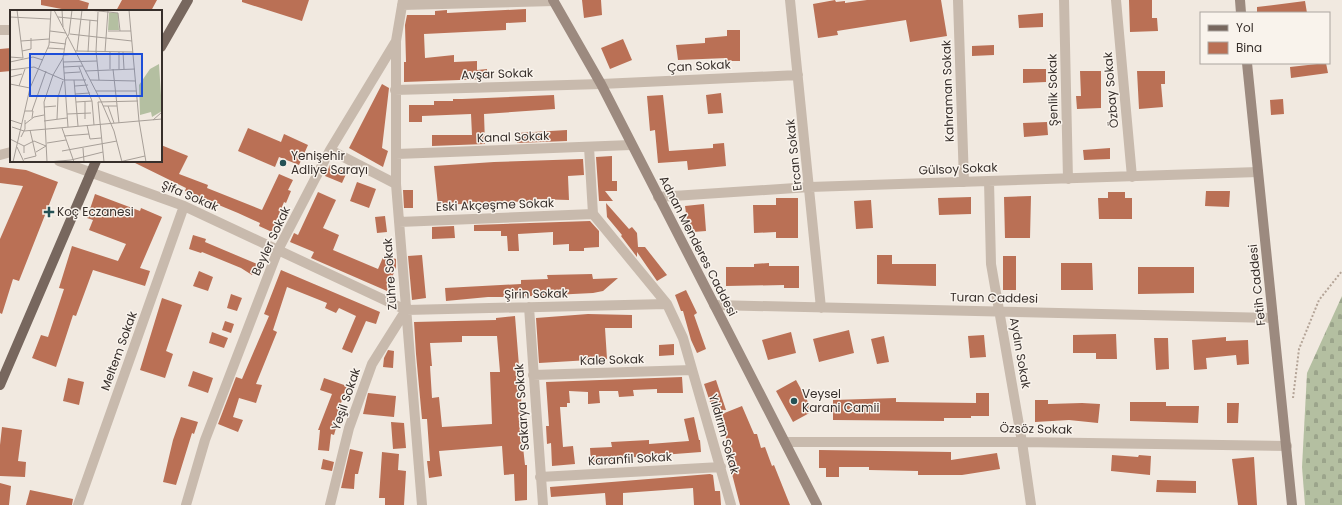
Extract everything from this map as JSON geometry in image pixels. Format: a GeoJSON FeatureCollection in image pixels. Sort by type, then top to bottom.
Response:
{"type":"FeatureCollection","features":[{"type":"Feature","properties":{"kind":"main road"},"geometry":{"type":"LineString","coordinates":[[162,45],[188,0]]}},
{"type":"Feature","properties":{"kind":"main road"},"geometry":{"type":"LineString","coordinates":[[0,385],[90,171],[95,162]]}},
{"type":"Feature","properties":{"kind":"street","name":"Ercan Sokak"},"geometry":{"type":"LineString","coordinates":[[790,0],[821,308]]}},
{"type":"Feature","properties":{"kind":"street","name":"Kahraman Sokak"},"geometry":{"type":"LineString","coordinates":[[958,0],[964,182]]}},
{"type":"Feature","properties":{"kind":"street","name":"Şenlik Sokak"},"geometry":{"type":"LineString","coordinates":[[1064,0],[1068,179]]}},
{"type":"Feature","properties":{"kind":"street","name":"Özbay Sokak"},"geometry":{"type":"LineString","coordinates":[[1116,0],[1132,177]]}},
{"type":"Feature","properties":{"kind":"street"},"geometry":{"type":"LineString","coordinates":[[1240,0],[1241,12]]}},
{"type":"Feature","properties":{"kind":"street"},"geometry":{"type":"LineString","coordinates":[[402,2],[554,1]]}},
{"type":"Feature","properties":{"kind":"street","name":"Adnan Menderes Caddesi"},"geometry":{"type":"LineString","coordinates":[[554,1],[601,84],[658,198],[817,505]]}},
{"type":"Feature","properties":{"kind":"street","name":"Beyler Sokak"},"geometry":{"type":"LineString","coordinates":[[186,505],[205,440],[278,250],[330,150],[396,41],[402,2]]}},
{"type":"Feature","properties":{"kind":"street","name":"Zühre Sokak"},"geometry":{"type":"LineString","coordinates":[[396,41],[396,184],[422,505]]}},
{"type":"Feature","properties":{"kind":"street","name":"Fetih Caddesi"},"geometry":{"type":"LineString","coordinates":[[1247,64],[1292,505]]}},
{"type":"Feature","properties":{"kind":"street","name":"Çan Sokak"},"geometry":{"type":"LineString","coordinates":[[601,84],[798,75]]}},
{"type":"Feature","properties":{"kind":"street","name":"Avşar Sokak"},"geometry":{"type":"LineString","coordinates":[[395,90],[601,84]]}},
{"type":"Feature","properties":{"kind":"street","name":"Kanal Sokak"},"geometry":{"type":"LineString","coordinates":[[396,154],[631,145]]}},
{"type":"Feature","properties":{"kind":"street"},"geometry":{"type":"LineString","coordinates":[[589,147],[593,214],[667,304],[683,338],[692,370]]}},
{"type":"Feature","properties":{"kind":"street"},"geometry":{"type":"LineString","coordinates":[[330,150],[396,184]]}},
{"type":"Feature","properties":{"kind":"street"},"geometry":{"type":"LineString","coordinates":[[0,155],[10,152]]}},
{"type":"Feature","properties":{"kind":"street","name":"Şifa Sokak"},"geometry":{"type":"LineString","coordinates":[[63,162],[184,206],[406,310]]}},
{"type":"Feature","properties":{"kind":"street","name":"Gülsoy Sokak"},"geometry":{"type":"LineString","coordinates":[[658,198],[810,187],[1258,172]]}},
{"type":"Feature","properties":{"kind":"street","name":"Aydın Sokak"},"geometry":{"type":"LineString","coordinates":[[989,181],[991,264],[1022,442],[1031,505]]}},
{"type":"Feature","properties":{"kind":"street","name":"Meltem Sokak"},"geometry":{"type":"LineString","coordinates":[[78,505],[184,206]]}},
{"type":"Feature","properties":{"kind":"street","name":"Eski Akçeşme Sokak"},"geometry":{"type":"LineString","coordinates":[[399,222],[593,214]]}},
{"type":"Feature","properties":{"kind":"street","name":"Şirin Sokak"},"geometry":{"type":"LineString","coordinates":[[406,310],[667,304]]}},
{"type":"Feature","properties":{"kind":"street","name":"Turan Caddesi"},"geometry":{"type":"LineString","coordinates":[[714,305],[1273,318]]}},
{"type":"Feature","properties":{"kind":"street","name":"Sakarya Sokak"},"geometry":{"type":"LineString","coordinates":[[529,307],[542,505]]}},
{"type":"Feature","properties":{"kind":"street","name":"Yeşil Sokak"},"geometry":{"type":"LineString","coordinates":[[330,505],[349,428],[372,364],[406,310]]}},
{"type":"Feature","properties":{"kind":"street","name":"Kale Sokak"},"geometry":{"type":"LineString","coordinates":[[533,375],[692,370]]}},
{"type":"Feature","properties":{"kind":"street","name":"Yıldırım Sokak"},"geometry":{"type":"LineString","coordinates":[[692,370],[731,505]]}},
{"type":"Feature","properties":{"kind":"street","name":"Özsöz Sokak"},"geometry":{"type":"LineString","coordinates":[[785,442],[1022,442],[1287,446]]}},
{"type":"Feature","properties":{"kind":"street","name":"Karanfil Sokak"},"geometry":{"type":"LineString","coordinates":[[540,476],[721,467]]}},
{"type":"Feature","properties":{"kind":"path"},"geometry":{"type":"LineString","coordinates":[[1293,401],[1299,349],[1319,300],[1342,272]]}},
{"type":"Feature","properties":{"kind":"green space"},"geometry":{"type":"Polygon","coordinates":[[[1342,296],[1342,505],[1305,505],[1302,467],[1307,373],[1342,296]]]}},
{"type":"Feature","properties":{"kind":"building"},"geometry":{"type":"Polygon","coordinates":[[[41,0],[79,0],[89,3],[87,10],[67,10],[41,5],[41,0]]]}},
{"type":"Feature","properties":{"kind":"building"},"geometry":{"type":"Polygon","coordinates":[[[122,0],[157,0],[152,10],[117,10],[122,0]]]}},
{"type":"Feature","properties":{"kind":"building"},"geometry":{"type":"Polygon","coordinates":[[[242,0],[309,0],[302,21],[242,2],[242,0]]]}},
{"type":"Feature","properties":{"kind":"building"},"geometry":{"type":"Polygon","coordinates":[[[582,0],[601,0],[602,15],[584,18],[582,0]]]}},
{"type":"Feature","properties":{"kind":"building"},"geometry":{"type":"Polygon","coordinates":[[[835,0],[836,2],[845,1],[845,3],[867,0],[941,0],[947,36],[910,42],[906,20],[837,31],[838,35],[818,38],[813,4],[835,0]]]}},
{"type":"Feature","properties":{"kind":"building"},"geometry":{"type":"Polygon","coordinates":[[[1129,0],[1152,0],[1152,18],[1157,18],[1158,31],[1130,32],[1129,0]]]}},
{"type":"Feature","properties":{"kind":"building"},"geometry":{"type":"Polygon","coordinates":[[[1305,1],[1307,12],[1257,12],[1257,7],[1305,1]]]}},
{"type":"Feature","properties":{"kind":"building"},"geometry":{"type":"Polygon","coordinates":[[[526,9],[526,22],[506,23],[506,30],[424,34],[425,58],[454,55],[454,62],[477,61],[477,70],[487,69],[487,79],[404,82],[404,62],[406,62],[405,25],[407,15],[435,15],[435,11],[447,10],[447,13],[526,9]]]}},
{"type":"Feature","properties":{"kind":"building"},"geometry":{"type":"Polygon","coordinates":[[[1043,13],[1043,27],[1019,28],[1018,15],[1043,13]]]}},
{"type":"Feature","properties":{"kind":"building"},"geometry":{"type":"Polygon","coordinates":[[[727,30],[740,30],[740,61],[727,61],[727,58],[678,60],[676,45],[705,43],[705,38],[727,36],[727,30]]]}},
{"type":"Feature","properties":{"kind":"building"},"geometry":{"type":"Polygon","coordinates":[[[623,39],[632,60],[610,69],[601,48],[623,39]]]}},
{"type":"Feature","properties":{"kind":"building"},"geometry":{"type":"Polygon","coordinates":[[[994,45],[994,55],[972,56],[972,46],[994,45]]]}},
{"type":"Feature","properties":{"kind":"building"},"geometry":{"type":"Polygon","coordinates":[[[10,48],[10,71],[0,72],[0,49],[10,48]]]}},
{"type":"Feature","properties":{"kind":"building"},"geometry":{"type":"Polygon","coordinates":[[[1326,64],[1328,73],[1291,78],[1290,67],[1326,64]]]}},
{"type":"Feature","properties":{"kind":"building"},"geometry":{"type":"Polygon","coordinates":[[[1023,69],[1046,69],[1046,82],[1023,83],[1023,69]]]}},
{"type":"Feature","properties":{"kind":"building"},"geometry":{"type":"Polygon","coordinates":[[[1080,71],[1101,71],[1101,108],[1077,109],[1076,96],[1081,96],[1080,71]]]}},
{"type":"Feature","properties":{"kind":"building"},"geometry":{"type":"Polygon","coordinates":[[[1137,71],[1165,71],[1165,84],[1161,84],[1163,107],[1139,109],[1137,71]]]}},
{"type":"Feature","properties":{"kind":"building"},"geometry":{"type":"Polygon","coordinates":[[[382,84],[389,88],[382,148],[388,151],[383,167],[349,148],[382,84]]]}},
{"type":"Feature","properties":{"kind":"building"},"geometry":{"type":"Polygon","coordinates":[[[721,93],[723,113],[708,114],[706,95],[721,93]]]}},
{"type":"Feature","properties":{"kind":"building"},"geometry":{"type":"Polygon","coordinates":[[[554,95],[555,109],[484,114],[485,144],[432,146],[432,135],[472,135],[471,114],[422,116],[422,122],[409,122],[409,105],[434,105],[434,101],[453,101],[453,99],[554,95]]]}},
{"type":"Feature","properties":{"kind":"building"},"geometry":{"type":"Polygon","coordinates":[[[663,95],[669,151],[713,148],[713,144],[724,143],[726,166],[688,170],[687,161],[658,163],[655,130],[650,131],[647,96],[663,95]]]}},
{"type":"Feature","properties":{"kind":"building"},"geometry":{"type":"Polygon","coordinates":[[[1283,99],[1284,114],[1271,115],[1270,100],[1283,99]]]}},
{"type":"Feature","properties":{"kind":"building"},"geometry":{"type":"Polygon","coordinates":[[[1047,122],[1048,135],[1024,137],[1023,123],[1047,122]]]}},
{"type":"Feature","properties":{"kind":"building","name":"Yenişehir Adliye Sarayı"},"geometry":{"type":"Polygon","coordinates":[[[248,128],[281,142],[284,134],[308,145],[299,165],[279,157],[275,167],[238,151],[248,128]]]}},
{"type":"Feature","properties":{"kind":"building"},"geometry":{"type":"Polygon","coordinates":[[[567,130],[567,141],[517,143],[517,133],[567,130]]]}},
{"type":"Feature","properties":{"kind":"building"},"geometry":{"type":"Polygon","coordinates":[[[162,145],[188,156],[179,174],[208,185],[207,188],[262,210],[279,174],[293,180],[288,190],[291,191],[286,203],[284,202],[272,232],[259,226],[260,223],[185,191],[186,188],[133,162],[162,162],[162,145]]]}},
{"type":"Feature","properties":{"kind":"building"},"geometry":{"type":"Polygon","coordinates":[[[1110,148],[1110,159],[1084,160],[1083,150],[1110,148]]]}},
{"type":"Feature","properties":{"kind":"building"},"geometry":{"type":"Polygon","coordinates":[[[612,156],[612,181],[617,181],[617,191],[605,191],[613,201],[599,201],[596,157],[612,156]]]}},
{"type":"Feature","properties":{"kind":"building"},"geometry":{"type":"Polygon","coordinates":[[[583,159],[584,175],[568,176],[569,200],[535,199],[535,201],[438,205],[434,166],[583,159]]]}},
{"type":"Feature","properties":{"kind":"building"},"geometry":{"type":"Polygon","coordinates":[[[330,165],[347,172],[342,183],[325,176],[330,165]]]}},
{"type":"Feature","properties":{"kind":"building"},"geometry":{"type":"Polygon","coordinates":[[[0,167],[26,170],[58,182],[19,281],[13,279],[2,314],[0,313],[0,239],[23,186],[0,183],[0,167]]]}},
{"type":"Feature","properties":{"kind":"building"},"geometry":{"type":"Polygon","coordinates":[[[357,182],[376,189],[369,208],[350,201],[357,182]]]}},
{"type":"Feature","properties":{"kind":"building"},"geometry":{"type":"Polygon","coordinates":[[[403,190],[413,190],[413,208],[404,208],[403,190]]]}},
{"type":"Feature","properties":{"kind":"building"},"geometry":{"type":"Polygon","coordinates":[[[1206,191],[1230,191],[1229,207],[1205,206],[1206,191]]]}},
{"type":"Feature","properties":{"kind":"building"},"geometry":{"type":"Polygon","coordinates":[[[318,192],[336,200],[323,228],[339,235],[333,250],[378,269],[384,255],[396,259],[396,267],[387,291],[311,258],[314,252],[290,242],[294,233],[298,235],[318,192]]]}},
{"type":"Feature","properties":{"kind":"building"},"geometry":{"type":"Polygon","coordinates":[[[1108,192],[1125,192],[1125,198],[1132,198],[1132,219],[1099,219],[1098,198],[1108,198],[1108,192]]]}},
{"type":"Feature","properties":{"kind":"building"},"geometry":{"type":"Polygon","coordinates":[[[95,194],[140,211],[141,208],[162,217],[140,268],[150,271],[145,286],[93,270],[76,316],[73,315],[56,367],[32,358],[41,335],[48,337],[64,289],[59,288],[72,246],[118,261],[126,244],[89,230],[93,220],[87,218],[95,194]]]}},
{"type":"Feature","properties":{"kind":"building"},"geometry":{"type":"Polygon","coordinates":[[[1031,196],[1030,238],[1005,238],[1004,197],[1031,196]]]}},
{"type":"Feature","properties":{"kind":"building"},"geometry":{"type":"Polygon","coordinates":[[[971,197],[971,214],[939,215],[938,198],[971,197]]]}},
{"type":"Feature","properties":{"kind":"building"},"geometry":{"type":"Polygon","coordinates":[[[776,198],[798,198],[798,238],[776,238],[776,232],[754,233],[753,205],[776,205],[776,198]]]}},
{"type":"Feature","properties":{"kind":"building"},"geometry":{"type":"Polygon","coordinates":[[[871,200],[873,228],[856,229],[854,201],[871,200]]]}},
{"type":"Feature","properties":{"kind":"building"},"geometry":{"type":"Polygon","coordinates":[[[606,203],[629,229],[632,227],[637,233],[638,247],[645,247],[667,275],[657,281],[637,252],[637,257],[607,217],[606,203]]]}},
{"type":"Feature","properties":{"kind":"building"},"geometry":{"type":"Polygon","coordinates":[[[704,204],[706,231],[693,232],[692,225],[690,225],[689,220],[687,220],[685,206],[704,204]]]}},
{"type":"Feature","properties":{"kind":"building"},"geometry":{"type":"Polygon","coordinates":[[[385,216],[387,232],[377,233],[375,217],[385,216]]]}},
{"type":"Feature","properties":{"kind":"building"},"geometry":{"type":"Polygon","coordinates":[[[590,221],[599,231],[599,247],[584,248],[584,251],[569,251],[569,244],[553,245],[553,232],[518,234],[519,251],[508,251],[507,236],[501,236],[501,231],[474,231],[474,225],[590,221]]]}},
{"type":"Feature","properties":{"kind":"building"},"geometry":{"type":"Polygon","coordinates":[[[454,226],[455,238],[432,239],[432,227],[454,226]]]}},
{"type":"Feature","properties":{"kind":"building"},"geometry":{"type":"Polygon","coordinates":[[[193,235],[206,239],[205,242],[257,264],[252,275],[241,268],[202,252],[189,249],[193,235]]]}},
{"type":"Feature","properties":{"kind":"building"},"geometry":{"type":"Polygon","coordinates":[[[422,255],[426,298],[412,300],[408,256],[422,255]]]}},
{"type":"Feature","properties":{"kind":"building"},"geometry":{"type":"Polygon","coordinates":[[[877,255],[892,255],[892,264],[936,264],[936,286],[877,284],[877,255]]]}},
{"type":"Feature","properties":{"kind":"building"},"geometry":{"type":"Polygon","coordinates":[[[1003,256],[1016,256],[1016,290],[1003,290],[1003,256]]]}},
{"type":"Feature","properties":{"kind":"building"},"geometry":{"type":"Polygon","coordinates":[[[769,263],[769,266],[799,266],[799,288],[784,288],[784,285],[726,286],[726,267],[754,267],[754,264],[769,263]]]}},
{"type":"Feature","properties":{"kind":"building"},"geometry":{"type":"Polygon","coordinates":[[[1061,263],[1092,263],[1093,290],[1061,290],[1061,263]]]}},
{"type":"Feature","properties":{"kind":"building"},"geometry":{"type":"Polygon","coordinates":[[[1138,267],[1194,267],[1194,293],[1138,294],[1138,267]]]}},
{"type":"Feature","properties":{"kind":"building"},"geometry":{"type":"Polygon","coordinates":[[[281,270],[380,312],[376,324],[366,321],[352,353],[342,349],[356,316],[339,308],[336,313],[325,308],[327,303],[287,287],[273,330],[277,332],[256,384],[262,385],[256,403],[239,398],[233,417],[243,420],[238,432],[218,424],[236,377],[242,379],[269,316],[264,314],[281,270]]]}},
{"type":"Feature","properties":{"kind":"building"},"geometry":{"type":"Polygon","coordinates":[[[199,271],[213,277],[208,291],[193,286],[199,271]]]}},
{"type":"Feature","properties":{"kind":"building"},"geometry":{"type":"Polygon","coordinates":[[[592,274],[593,279],[618,278],[603,291],[593,293],[488,297],[446,301],[445,288],[521,284],[521,280],[548,279],[547,275],[592,274]]]}},
{"type":"Feature","properties":{"kind":"building"},"geometry":{"type":"Polygon","coordinates":[[[686,290],[697,313],[694,315],[706,349],[697,353],[691,340],[683,311],[681,311],[675,295],[686,290]]]}},
{"type":"Feature","properties":{"kind":"building"},"geometry":{"type":"Polygon","coordinates":[[[231,294],[242,298],[237,311],[227,308],[231,294]]]}},
{"type":"Feature","properties":{"kind":"building"},"geometry":{"type":"Polygon","coordinates":[[[162,298],[182,305],[166,351],[173,354],[165,378],[140,370],[162,298]]]}},
{"type":"Feature","properties":{"kind":"building"},"geometry":{"type":"Polygon","coordinates":[[[588,314],[632,315],[632,328],[605,328],[607,359],[539,363],[536,318],[588,314]]]}},
{"type":"Feature","properties":{"kind":"building"},"geometry":{"type":"Polygon","coordinates":[[[515,316],[521,391],[522,438],[525,465],[527,465],[527,500],[515,501],[514,474],[504,475],[502,446],[439,451],[442,476],[429,478],[427,461],[430,461],[427,419],[422,419],[414,322],[496,320],[496,318],[515,316]],[[462,336],[462,342],[430,343],[432,398],[439,397],[442,427],[492,424],[490,372],[500,372],[497,336],[462,336]]]}},
{"type":"Feature","properties":{"kind":"building"},"geometry":{"type":"Polygon","coordinates":[[[225,321],[234,324],[231,333],[222,330],[225,321]]]}},
{"type":"Feature","properties":{"kind":"building"},"geometry":{"type":"Polygon","coordinates":[[[849,330],[854,353],[819,362],[813,339],[849,330]]]}},
{"type":"Feature","properties":{"kind":"building"},"geometry":{"type":"Polygon","coordinates":[[[212,332],[228,338],[224,348],[209,343],[212,332]]]}},
{"type":"Feature","properties":{"kind":"building"},"geometry":{"type":"Polygon","coordinates":[[[791,332],[796,353],[768,360],[762,340],[791,332]]]}},
{"type":"Feature","properties":{"kind":"building"},"geometry":{"type":"Polygon","coordinates":[[[1116,334],[1117,359],[1096,359],[1096,353],[1073,353],[1073,335],[1116,334]]]}},
{"type":"Feature","properties":{"kind":"building"},"geometry":{"type":"Polygon","coordinates":[[[984,335],[986,357],[970,358],[968,336],[984,335]]]}},
{"type":"Feature","properties":{"kind":"building"},"geometry":{"type":"Polygon","coordinates":[[[884,336],[889,362],[877,364],[871,339],[884,336]]]}},
{"type":"Feature","properties":{"kind":"building"},"geometry":{"type":"Polygon","coordinates":[[[1226,337],[1226,341],[1248,340],[1249,364],[1237,365],[1236,355],[1206,358],[1207,369],[1194,370],[1192,340],[1226,337]]]}},
{"type":"Feature","properties":{"kind":"building"},"geometry":{"type":"Polygon","coordinates":[[[1154,338],[1168,338],[1169,369],[1156,370],[1154,338]]]}},
{"type":"Feature","properties":{"kind":"building"},"geometry":{"type":"Polygon","coordinates":[[[674,344],[674,355],[659,356],[659,345],[674,344]]]}},
{"type":"Feature","properties":{"kind":"building"},"geometry":{"type":"Polygon","coordinates":[[[388,350],[394,351],[393,368],[383,367],[384,358],[388,350]]]}},
{"type":"Feature","properties":{"kind":"building"},"geometry":{"type":"Polygon","coordinates":[[[193,371],[213,378],[208,393],[188,386],[193,371]]]}},
{"type":"Feature","properties":{"kind":"building"},"geometry":{"type":"Polygon","coordinates":[[[682,377],[683,393],[657,393],[657,389],[633,390],[634,396],[619,397],[618,391],[599,391],[600,403],[588,404],[588,392],[569,391],[570,403],[567,403],[567,407],[560,407],[563,447],[573,446],[575,464],[552,466],[551,443],[547,444],[546,426],[549,426],[546,382],[682,377]]]}},
{"type":"Feature","properties":{"kind":"building"},"geometry":{"type":"Polygon","coordinates":[[[68,378],[84,382],[79,405],[63,401],[68,378]]]}},
{"type":"Feature","properties":{"kind":"building"},"geometry":{"type":"Polygon","coordinates":[[[324,378],[347,386],[335,420],[338,421],[334,435],[331,434],[329,451],[318,450],[320,430],[318,430],[332,394],[320,390],[324,378]]]}},
{"type":"Feature","properties":{"kind":"building"},"geometry":{"type":"Polygon","coordinates":[[[716,380],[726,410],[713,411],[704,384],[716,380]]]}},
{"type":"Feature","properties":{"kind":"building","name":"Veysel Karani Camii"},"geometry":{"type":"Polygon","coordinates":[[[796,380],[813,411],[793,422],[776,391],[796,380]]]}},
{"type":"Feature","properties":{"kind":"building"},"geometry":{"type":"Polygon","coordinates":[[[368,393],[396,396],[394,417],[363,414],[368,393]]]}},
{"type":"Feature","properties":{"kind":"building"},"geometry":{"type":"Polygon","coordinates":[[[976,393],[989,393],[989,416],[944,418],[944,421],[833,420],[833,400],[896,398],[896,402],[976,403],[976,393]]]}},
{"type":"Feature","properties":{"kind":"building"},"geometry":{"type":"Polygon","coordinates":[[[1035,400],[1048,400],[1048,404],[1100,404],[1098,423],[1069,420],[1035,422],[1035,400]]]}},
{"type":"Feature","properties":{"kind":"building"},"geometry":{"type":"Polygon","coordinates":[[[1130,402],[1166,402],[1166,406],[1199,406],[1198,423],[1130,421],[1130,402]]]}},
{"type":"Feature","properties":{"kind":"building"},"geometry":{"type":"Polygon","coordinates":[[[1227,403],[1239,403],[1238,423],[1227,423],[1227,403]]]}},
{"type":"Feature","properties":{"kind":"building"},"geometry":{"type":"Polygon","coordinates":[[[742,406],[754,434],[757,434],[761,448],[765,447],[772,466],[774,465],[790,505],[740,505],[732,474],[734,474],[729,456],[722,414],[742,406]]]}},
{"type":"Feature","properties":{"kind":"building"},"geometry":{"type":"Polygon","coordinates":[[[181,417],[198,422],[194,434],[192,433],[176,485],[163,482],[173,440],[181,417]]]}},
{"type":"Feature","properties":{"kind":"building"},"geometry":{"type":"Polygon","coordinates":[[[694,417],[700,440],[701,452],[622,458],[622,460],[591,463],[590,448],[612,447],[611,442],[649,440],[649,444],[689,441],[684,419],[694,417]]]}},
{"type":"Feature","properties":{"kind":"building"},"geometry":{"type":"Polygon","coordinates":[[[391,422],[404,423],[406,448],[393,449],[391,422]]]}},
{"type":"Feature","properties":{"kind":"building"},"geometry":{"type":"Polygon","coordinates":[[[2,427],[22,430],[18,461],[26,462],[25,477],[0,476],[0,445],[2,427]]]}},
{"type":"Feature","properties":{"kind":"building"},"geometry":{"type":"Polygon","coordinates":[[[350,449],[363,452],[358,474],[355,474],[354,489],[341,488],[350,449]]]}},
{"type":"Feature","properties":{"kind":"building"},"geometry":{"type":"Polygon","coordinates":[[[819,450],[951,452],[951,460],[997,453],[1000,469],[962,475],[918,475],[918,471],[869,470],[869,467],[839,467],[839,477],[826,477],[826,468],[819,468],[819,450]]]}},
{"type":"Feature","properties":{"kind":"building"},"geometry":{"type":"Polygon","coordinates":[[[382,452],[399,454],[398,470],[406,471],[404,505],[385,505],[385,498],[379,498],[382,452]]]}},
{"type":"Feature","properties":{"kind":"building"},"geometry":{"type":"Polygon","coordinates":[[[1112,455],[1138,457],[1139,455],[1151,456],[1150,475],[1111,471],[1112,455]]]}},
{"type":"Feature","properties":{"kind":"building"},"geometry":{"type":"Polygon","coordinates":[[[1254,457],[1257,505],[1238,505],[1232,459],[1254,457]]]}},
{"type":"Feature","properties":{"kind":"building"},"geometry":{"type":"Polygon","coordinates":[[[323,459],[334,462],[332,471],[321,469],[323,459]]]}},
{"type":"Feature","properties":{"kind":"building"},"geometry":{"type":"Polygon","coordinates":[[[710,474],[713,475],[715,491],[720,491],[721,505],[694,505],[693,488],[623,493],[623,505],[606,505],[605,493],[551,497],[550,487],[710,474]]]}},
{"type":"Feature","properties":{"kind":"building"},"geometry":{"type":"Polygon","coordinates":[[[1157,480],[1196,481],[1196,493],[1156,492],[1157,480]]]}},
{"type":"Feature","properties":{"kind":"building"},"geometry":{"type":"Polygon","coordinates":[[[0,483],[11,486],[9,505],[0,505],[0,483]]]}},
{"type":"Feature","properties":{"kind":"building"},"geometry":{"type":"Polygon","coordinates":[[[30,490],[73,499],[72,505],[26,505],[30,490]]]}},
{"type":"Feature","properties":{"kind":"place","name":"Yenişehir Adliye Sarayı"},"geometry":{"type":"Point","coordinates":[283,163]}},
{"type":"Feature","properties":{"kind":"place","name":"Koç Eczanesi"},"geometry":{"type":"Point","coordinates":[49,212]}},
{"type":"Feature","properties":{"kind":"place","name":"Veysel Karani Camii"},"geometry":{"type":"Point","coordinates":[794,401]}}]}
